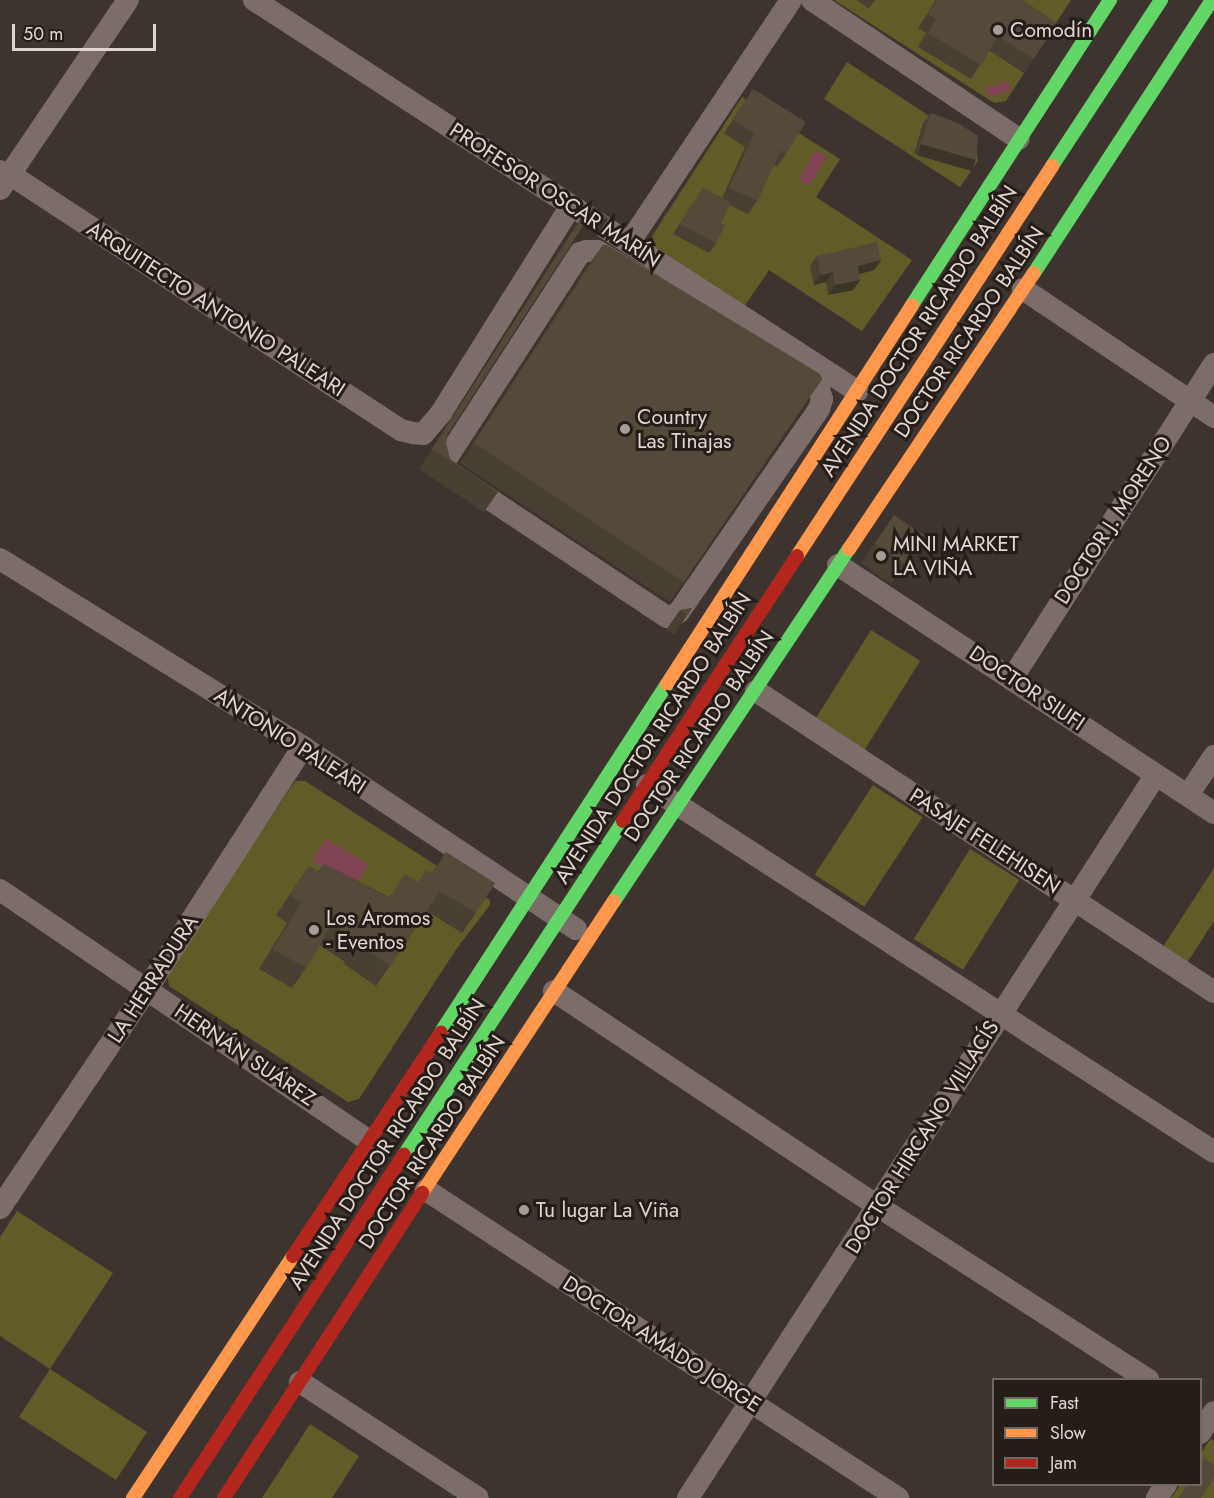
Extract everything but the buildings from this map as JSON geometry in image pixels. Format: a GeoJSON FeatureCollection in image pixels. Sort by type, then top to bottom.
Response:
{"type":"FeatureCollection","features":[{"type":"Feature","properties":{"kind":"street"},"geometry":{"type":"LineString","coordinates":[[4,178],[128,0]]}},
{"type":"Feature","properties":{"kind":"street","name":"PROFESOR OSCAR MARÍN"},"geometry":{"type":"LineString","coordinates":[[254,0],[857,391]]}},
{"type":"Feature","properties":{"kind":"street"},"geometry":{"type":"LineString","coordinates":[[628,243],[791,0]]}},
{"type":"Feature","properties":{"kind":"street"},"geometry":{"type":"LineString","coordinates":[[812,0],[1019,139]]}},
{"type":"Feature","properties":{"kind":"street"},"geometry":{"type":"LineString","coordinates":[[134,1498],[529,898],[1110,0]]}},
{"type":"Feature","properties":{"kind":"street","name":"AVENIDA DOCTOR RICARDO BALBÍN"},"geometry":{"type":"LineString","coordinates":[[180,1498],[664,795],[1161,0]]}},
{"type":"Feature","properties":{"kind":"street","name":"DOCTOR RICARDO BALBÍN"},"geometry":{"type":"LineString","coordinates":[[225,1498],[554,991],[664,795],[756,691],[838,565],[1210,12]]}},
{"type":"Feature","properties":{"kind":"street","name":"ARQUITECTO ANTONIO PALEARI"},"geometry":{"type":"LineString","coordinates":[[4,178],[401,430],[423,434],[441,413],[571,206]]}},
{"type":"Feature","properties":{"kind":"street"},"geometry":{"type":"LineString","coordinates":[[597,251],[818,385],[822,399],[819,409],[751,508],[679,612],[667,617],[447,471],[445,461],[448,453],[580,253],[597,251]]}},
{"type":"Feature","properties":{"kind":"street"},"geometry":{"type":"LineString","coordinates":[[1023,289],[1214,417]]}},
{"type":"Feature","properties":{"kind":"street","name":"DOCTOR J. MORENO"},"geometry":{"type":"LineString","coordinates":[[1012,677],[1214,364]]}},
{"type":"Feature","properties":{"kind":"street"},"geometry":{"type":"LineString","coordinates":[[751,508],[772,523]]}},
{"type":"Feature","properties":{"kind":"street","name":"ANTONIO PALEARI"},"geometry":{"type":"LineString","coordinates":[[0,559],[303,747],[572,926]]}},
{"type":"Feature","properties":{"kind":"street","name":"DOCTOR SIUFI"},"geometry":{"type":"LineString","coordinates":[[838,565],[1012,677],[1155,776],[1214,813]]}},
{"type":"Feature","properties":{"kind":"street","name":"PASAJE FELEHISEN"},"geometry":{"type":"LineString","coordinates":[[756,691],[1214,992]]}},
{"type":"Feature","properties":{"kind":"street","name":"LA HERRADURA"},"geometry":{"type":"LineString","coordinates":[[0,1208],[147,989],[303,747]]}},
{"type":"Feature","properties":{"kind":"street"},"geometry":{"type":"LineString","coordinates":[[1188,795],[1214,756]]}},
{"type":"Feature","properties":{"kind":"street","name":"DOCTOR HIRCANO VILLACÍS"},"geometry":{"type":"LineString","coordinates":[[688,1498],[879,1207],[999,1015],[1155,776]]}},
{"type":"Feature","properties":{"kind":"street"},"geometry":{"type":"LineString","coordinates":[[664,795],[999,1015],[1214,1152]]}},
{"type":"Feature","properties":{"kind":"street","name":"HERNÁN SUÁREZ"},"geometry":{"type":"LineString","coordinates":[[0,890],[370,1141]]}},
{"type":"Feature","properties":{"kind":"street"},"geometry":{"type":"LineString","coordinates":[[554,991],[879,1207],[1145,1378]]}},
{"type":"Feature","properties":{"kind":"street","name":"DOCTOR AMADO JORGE"},"geometry":{"type":"LineString","coordinates":[[426,1190],[898,1498]]}},
{"type":"Feature","properties":{"kind":"street"},"geometry":{"type":"LineString","coordinates":[[300,1382],[478,1498]]}},
{"type":"Feature","properties":{"kind":"shaded area"},"geometry":{"type":"Polygon","coordinates":[[[834,0],[936,0],[929,11],[1024,73],[1006,101],[994,103],[834,0]]]}},
{"type":"Feature","properties":{"kind":"shaded area"},"geometry":{"type":"Polygon","coordinates":[[[991,0],[1071,0],[1047,37],[991,0]]]}},
{"type":"Feature","properties":{"kind":"shaded area"},"geometry":{"type":"Polygon","coordinates":[[[847,62],[975,146],[978,161],[960,187],[824,99],[847,62]]]}},
{"type":"Feature","properties":{"kind":"shaded area"},"geometry":{"type":"Polygon","coordinates":[[[1008,81],[1011,91],[989,97],[986,88],[1008,81]]]}},
{"type":"Feature","properties":{"kind":"shaded area"},"geometry":{"type":"Polygon","coordinates":[[[742,97],[840,159],[816,197],[912,260],[862,331],[769,270],[744,307],[655,247],[652,236],[742,97]]]}},
{"type":"Feature","properties":{"kind":"shaded area"},"geometry":{"type":"Polygon","coordinates":[[[815,150],[826,156],[810,186],[799,180],[815,150]]]}},
{"type":"Feature","properties":{"kind":"shaded area"},"geometry":{"type":"Polygon","coordinates":[[[871,630],[920,661],[864,751],[815,720],[871,630]]]}},
{"type":"Feature","properties":{"kind":"shaded area"},"geometry":{"type":"Polygon","coordinates":[[[295,781],[305,781],[490,900],[490,905],[457,948],[359,1099],[348,1102],[169,986],[167,973],[295,781]]]}},
{"type":"Feature","properties":{"kind":"shaded area"},"geometry":{"type":"Polygon","coordinates":[[[873,785],[922,817],[864,907],[815,875],[873,785]]]}},
{"type":"Feature","properties":{"kind":"shaded area"},"geometry":{"type":"Polygon","coordinates":[[[325,839],[368,864],[355,887],[312,862],[325,839]]]}},
{"type":"Feature","properties":{"kind":"shaded area"},"geometry":{"type":"Polygon","coordinates":[[[970,849],[1019,880],[963,970],[914,939],[970,849]]]}},
{"type":"Feature","properties":{"kind":"shaded area"},"geometry":{"type":"Polygon","coordinates":[[[1214,868],[1214,921],[1185,966],[1161,950],[1214,868]]]}},
{"type":"Feature","properties":{"kind":"shaded area"},"geometry":{"type":"Polygon","coordinates":[[[17,1211],[113,1273],[50,1369],[0,1336],[0,1237],[17,1211]]]}},
{"type":"Feature","properties":{"kind":"shaded area"},"geometry":{"type":"Polygon","coordinates":[[[50,1369],[147,1432],[116,1480],[19,1417],[50,1369]]]}},
{"type":"Feature","properties":{"kind":"shaded area"},"geometry":{"type":"Polygon","coordinates":[[[310,1424],[359,1456],[332,1498],[262,1498],[310,1424]]]}},
{"type":"Feature","properties":{"kind":"shaded area"},"geometry":{"type":"Polygon","coordinates":[[[1210,1439],[1214,1441],[1214,1498],[1171,1498],[1179,1486],[1202,1486],[1202,1451],[1210,1439]]]}},
{"type":"Feature","properties":{"kind":"traffic: fast"},"geometry":{"type":"LineString","coordinates":[[912,305],[1110,0]]}},
{"type":"Feature","properties":{"kind":"traffic: fast"},"geometry":{"type":"LineString","coordinates":[[1052,166],[1161,0]]}},
{"type":"Feature","properties":{"kind":"traffic: fast"},"geometry":{"type":"LineString","coordinates":[[1034,273],[1212,0]]}},
{"type":"Feature","properties":{"kind":"traffic: fast"},"geometry":{"type":"LineString","coordinates":[[614,901],[849,549]]}},
{"type":"Feature","properties":{"kind":"traffic: fast"},"geometry":{"type":"LineString","coordinates":[[441,1032],[667,684]]}},
{"type":"Feature","properties":{"kind":"traffic: fast"},"geometry":{"type":"LineString","coordinates":[[404,1155],[623,821]]}},
{"type":"Feature","properties":{"kind":"traffic: slow"},"geometry":{"type":"LineString","coordinates":[[797,556],[1052,166]]}},
{"type":"Feature","properties":{"kind":"traffic: slow"},"geometry":{"type":"LineString","coordinates":[[849,549],[1034,273]]}},
{"type":"Feature","properties":{"kind":"traffic: slow"},"geometry":{"type":"LineString","coordinates":[[667,684],[912,305]]}},
{"type":"Feature","properties":{"kind":"traffic: slow"},"geometry":{"type":"LineString","coordinates":[[422,1193],[614,901]]}},
{"type":"Feature","properties":{"kind":"traffic: slow"},"geometry":{"type":"LineString","coordinates":[[133,1498],[293,1256]]}},
{"type":"Feature","properties":{"kind":"traffic: jam"},"geometry":{"type":"LineString","coordinates":[[623,821],[797,556]]}},
{"type":"Feature","properties":{"kind":"traffic: jam"},"geometry":{"type":"LineString","coordinates":[[293,1256],[441,1032]]}},
{"type":"Feature","properties":{"kind":"traffic: jam"},"geometry":{"type":"LineString","coordinates":[[180,1498],[404,1155]]}},
{"type":"Feature","properties":{"kind":"traffic: jam"},"geometry":{"type":"LineString","coordinates":[[224,1498],[422,1193]]}},
{"type":"Feature","properties":{"kind":"place","name":"Comodín"},"geometry":{"type":"Point","coordinates":[998,30]}},
{"type":"Feature","properties":{"kind":"place","name":"Country Las Tinajas"},"geometry":{"type":"Point","coordinates":[625,429]}},
{"type":"Feature","properties":{"kind":"place","name":"MINI MARKET LA VIÑA"},"geometry":{"type":"Point","coordinates":[881,556]}},
{"type":"Feature","properties":{"kind":"place","name":"Los Aromos - Eventos"},"geometry":{"type":"Point","coordinates":[314,930]}},
{"type":"Feature","properties":{"kind":"place","name":"Tu lugar La Viña"},"geometry":{"type":"Point","coordinates":[524,1210]}}]}
